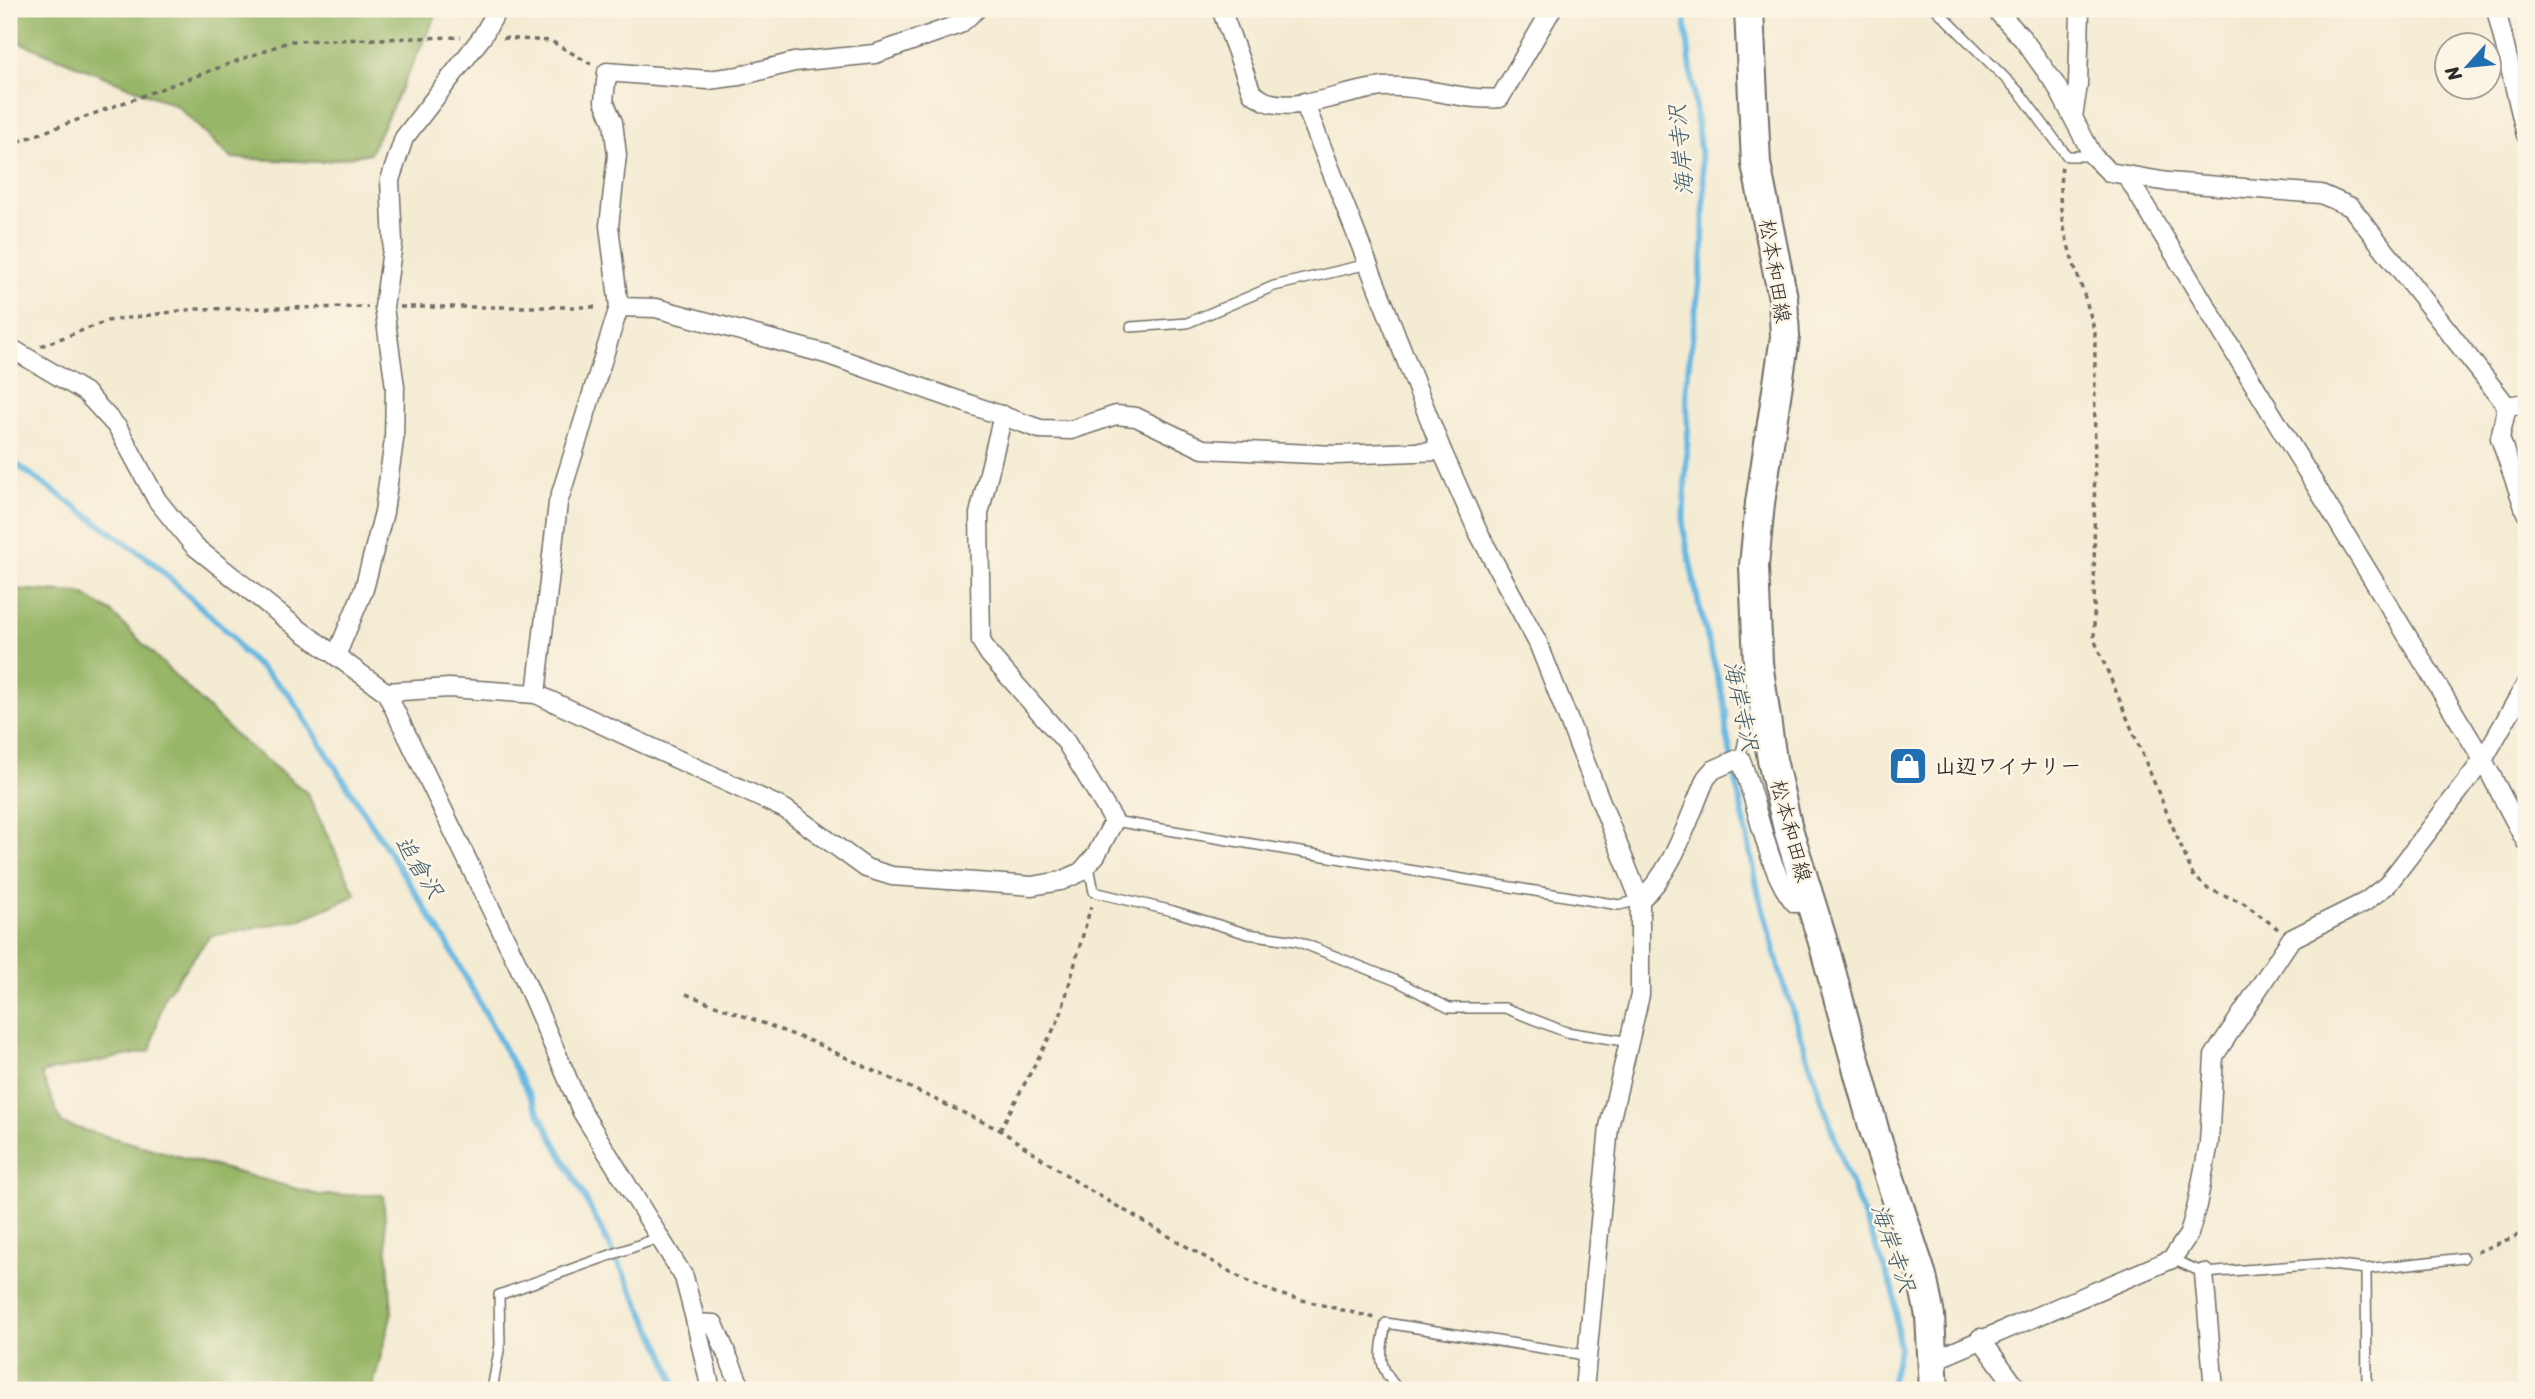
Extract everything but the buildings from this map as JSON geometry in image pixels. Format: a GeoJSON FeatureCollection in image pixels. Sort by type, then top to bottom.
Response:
{"type":"FeatureCollection","features":[{"type":"Feature","properties":{"kind":"main road","name":"松本和田線"},"geometry":{"type":"LineString","coordinates":[[1753,11],[1756,164],[1783,298],[1785,337],[1760,503],[1754,566],[1758,663],[1772,760],[1875,1133],[1922,1276],[1934,1360],[1934,1390]]}},
{"type":"Feature","properties":{"kind":"street"},"geometry":{"type":"LineString","coordinates":[[337,656],[364,589],[384,512],[394,440],[394,387],[384,307],[393,243],[390,180],[404,138],[482,37],[498,9]]}},
{"type":"Feature","properties":{"kind":"street"},"geometry":{"type":"LineString","coordinates":[[536,694],[558,503],[618,307],[609,226],[617,155],[613,122],[604,100],[607,72],[708,80],[740,76],[794,62],[876,54],[960,24],[977,9]]}},
{"type":"Feature","properties":{"kind":"street"},"geometry":{"type":"LineString","coordinates":[[1221,9],[1252,93],[1271,103],[1304,102],[1382,87],[1422,87],[1484,99],[1500,97],[1552,9]]}},
{"type":"Feature","properties":{"kind":"street"},"geometry":{"type":"LineString","coordinates":[[1995,9],[2024,39],[2073,117],[2093,156],[2109,172],[2128,178],[2321,194],[2351,207],[2507,407]]}},
{"type":"Feature","properties":{"kind":"street"},"geometry":{"type":"LineString","coordinates":[[2073,117],[2078,85],[2080,9]]}},
{"type":"Feature","properties":{"kind":"street"},"geometry":{"type":"LineString","coordinates":[[2496,9],[2526,135]]}},
{"type":"Feature","properties":{"kind":"street"},"geometry":{"type":"LineString","coordinates":[[1304,102],[1442,451],[1478,533],[1538,643],[1640,900],[1640,995],[1609,1128],[1585,1355],[1584,1390]]}},
{"type":"Feature","properties":{"kind":"street"},"geometry":{"type":"LineString","coordinates":[[2128,178],[2483,760],[2526,842]]}},
{"type":"Feature","properties":{"kind":"street"},"geometry":{"type":"LineString","coordinates":[[618,307],[656,308],[826,354],[1040,429],[1071,430],[1116,415],[1136,417],[1203,449],[1336,455],[1442,451]]}},
{"type":"Feature","properties":{"kind":"street"},"geometry":{"type":"LineString","coordinates":[[16,350],[85,392],[118,428],[157,500],[194,546],[386,692],[520,970],[582,1112],[684,1277],[711,1390]]}},
{"type":"Feature","properties":{"kind":"street"},"geometry":{"type":"LineString","coordinates":[[2507,407],[2526,403]]}},
{"type":"Feature","properties":{"kind":"street"},"geometry":{"type":"LineString","coordinates":[[2507,407],[2500,438],[2526,513]]}},
{"type":"Feature","properties":{"kind":"street"},"geometry":{"type":"LineString","coordinates":[[386,692],[449,688],[536,694],[785,809],[866,868],[892,876],[1032,886],[1061,881],[1081,872],[1114,821],[1066,742],[989,654],[981,641],[979,514],[1003,415]]}},
{"type":"Feature","properties":{"kind":"street"},"geometry":{"type":"LineString","coordinates":[[1934,1360],[1980,1338],[2172,1259],[2189,1234],[2197,1205],[2209,1143],[2214,1056],[2291,939],[2365,902],[2386,886],[2483,760],[2526,684]]}},
{"type":"Feature","properties":{"kind":"street"},"geometry":{"type":"LineString","coordinates":[[1640,900],[1654,888],[1667,866],[1706,778],[1713,769],[1740,758],[1754,790],[1781,884],[1795,903],[1810,902]]}},
{"type":"Feature","properties":{"kind":"street"},"geometry":{"type":"LineString","coordinates":[[2204,1273],[2214,1390]]}},
{"type":"Feature","properties":{"kind":"street"},"geometry":{"type":"LineString","coordinates":[[696,1323],[714,1324],[742,1390]]}},
{"type":"Feature","properties":{"kind":"street"},"geometry":{"type":"LineString","coordinates":[[1980,1338],[2018,1390]]}},
{"type":"Feature","properties":{"kind":"lane"},"geometry":{"type":"LineString","coordinates":[[1936,9],[2020,93],[2067,156],[2093,156]]}},
{"type":"Feature","properties":{"kind":"lane"},"geometry":{"type":"LineString","coordinates":[[1131,327],[1187,323],[1274,286],[1368,264]]}},
{"type":"Feature","properties":{"kind":"lane"},"geometry":{"type":"LineString","coordinates":[[1740,758],[1747,724],[1741,681],[1758,663]]}},
{"type":"Feature","properties":{"kind":"lane"},"geometry":{"type":"LineString","coordinates":[[1114,821],[1619,905],[1640,900]]}},
{"type":"Feature","properties":{"kind":"lane"},"geometry":{"type":"LineString","coordinates":[[1088,864],[1094,892],[1173,911],[1248,934],[1297,940],[1397,981],[1449,1009],[1505,1008],[1566,1032],[1631,1042]]}},
{"type":"Feature","properties":{"kind":"lane"},"geometry":{"type":"LineString","coordinates":[[492,1390],[500,1345],[499,1296],[661,1237]]}},
{"type":"Feature","properties":{"kind":"lane"},"geometry":{"type":"LineString","coordinates":[[2172,1259],[2204,1273],[2322,1264],[2365,1269],[2463,1258]]}},
{"type":"Feature","properties":{"kind":"lane"},"geometry":{"type":"LineString","coordinates":[[2365,1269],[2367,1390]]}},
{"type":"Feature","properties":{"kind":"lane"},"geometry":{"type":"LineString","coordinates":[[1399,1390],[1383,1372],[1380,1355],[1386,1323],[1585,1355]]}},
{"type":"Feature","properties":{"kind":"path"},"geometry":{"type":"LineString","coordinates":[[2080,9],[2137,9]]}},
{"type":"Feature","properties":{"kind":"path"},"geometry":{"type":"LineString","coordinates":[[9,145],[291,41],[482,37],[551,41],[607,72]]}},
{"type":"Feature","properties":{"kind":"path"},"geometry":{"type":"LineString","coordinates":[[2067,156],[2061,168],[2059,189],[2067,253],[2088,302],[2095,334],[2094,639],[2193,875],[2208,890],[2242,902],[2291,939]]}},
{"type":"Feature","properties":{"kind":"path"},"geometry":{"type":"LineString","coordinates":[[16,350],[107,321],[194,309],[618,307]]}},
{"type":"Feature","properties":{"kind":"path"},"geometry":{"type":"LineString","coordinates":[[1000,1130],[1060,1017],[1094,892]]}},
{"type":"Feature","properties":{"kind":"path"},"geometry":{"type":"LineString","coordinates":[[686,994],[815,1043],[1000,1130],[1084,1187],[1248,1282],[1282,1295],[1370,1316],[1386,1323]]}},
{"type":"Feature","properties":{"kind":"path"},"geometry":{"type":"LineString","coordinates":[[2463,1258],[2526,1232]]}},
{"type":"Feature","properties":{"kind":"green space"},"geometry":{"type":"Polygon","coordinates":[[[9,9],[439,9],[370,153],[321,162],[231,158],[177,106],[9,38],[9,9]]]}},
{"type":"Feature","properties":{"kind":"green space"},"geometry":{"type":"Polygon","coordinates":[[[9,589],[81,593],[111,612],[236,736],[307,793],[356,895],[302,919],[210,936],[164,997],[150,1051],[41,1073],[62,1124],[319,1195],[383,1195],[392,1312],[372,1390],[9,1390],[9,589]]]}},
{"type":"Feature","properties":{"kind":"waterway","name":"海岸寺沢"},"geometry":{"type":"LineString","coordinates":[[1684,9],[1704,184],[1703,253],[1686,386],[1688,427],[1683,527],[1698,601],[1726,710],[1726,730],[1758,891],[1782,979],[1844,1166],[1894,1292],[1899,1348],[1890,1390]]}},
{"type":"Feature","properties":{"kind":"waterway","name":"追倉沢"},"geometry":{"type":"LineString","coordinates":[[9,459],[151,561],[232,636],[241,650],[289,694],[449,946],[587,1202],[663,1351],[677,1390]]}},
{"type":"Feature","properties":{"kind":"place","name":"山辺ワイナリー"},"geometry":{"type":"Point","coordinates":[1908,766]}}]}
